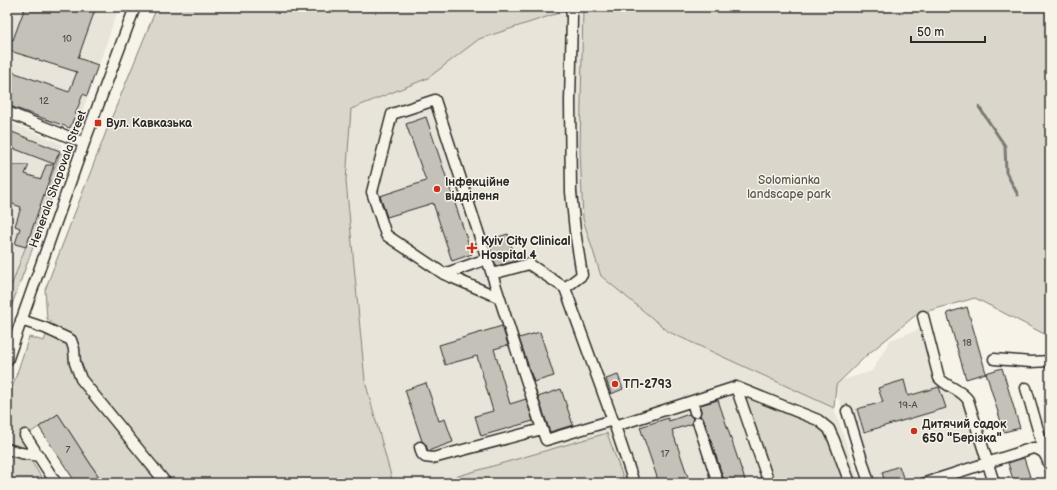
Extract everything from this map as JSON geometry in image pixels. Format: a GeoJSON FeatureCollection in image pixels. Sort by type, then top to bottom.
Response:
{"type":"FeatureCollection","features":[{"type":"Feature","properties":{"kind":"street","name":"Henerala Shapovala Street"},"geometry":{"type":"LineString","coordinates":[[7,361],[11,337],[21,320],[84,143],[135,7]]}},
{"type":"Feature","properties":{"kind":"street"},"geometry":{"type":"LineString","coordinates":[[565,288],[582,276],[575,231],[572,192],[570,102],[571,7]]}},
{"type":"Feature","properties":{"kind":"street"},"geometry":{"type":"LineString","coordinates":[[500,298],[444,274],[386,235],[372,192],[392,114],[435,100],[500,298],[542,429],[546,440],[614,423],[736,387],[818,420],[829,429],[850,483]]}},
{"type":"Feature","properties":{"kind":"street"},"geometry":{"type":"LineString","coordinates":[[7,112],[84,143]]}},
{"type":"Feature","properties":{"kind":"street"},"geometry":{"type":"LineString","coordinates":[[444,274],[487,259]]}},
{"type":"Feature","properties":{"kind":"street"},"geometry":{"type":"LineString","coordinates":[[492,274],[529,264],[565,288],[634,483]]}},
{"type":"Feature","properties":{"kind":"street"},"geometry":{"type":"LineString","coordinates":[[923,316],[940,378],[950,387],[964,393],[968,400],[994,483]]}},
{"type":"Feature","properties":{"kind":"street"},"geometry":{"type":"LineString","coordinates":[[21,320],[45,328],[71,340],[81,379],[166,483]]}},
{"type":"Feature","properties":{"kind":"street"},"geometry":{"type":"LineString","coordinates":[[994,359],[1031,362],[1050,361]]}},
{"type":"Feature","properties":{"kind":"street"},"geometry":{"type":"LineString","coordinates":[[736,387],[769,483]]}},
{"type":"Feature","properties":{"kind":"street"},"geometry":{"type":"LineString","coordinates":[[1026,388],[1050,467]]}},
{"type":"Feature","properties":{"kind":"street"},"geometry":{"type":"LineString","coordinates":[[692,401],[717,480]]}},
{"type":"Feature","properties":{"kind":"street"},"geometry":{"type":"LineString","coordinates":[[847,411],[869,483]]}},
{"type":"Feature","properties":{"kind":"street"},"geometry":{"type":"LineString","coordinates":[[420,447],[425,457],[433,458],[542,429]]}},
{"type":"Feature","properties":{"kind":"street"},"geometry":{"type":"LineString","coordinates":[[25,435],[56,483]]}},
{"type":"Feature","properties":{"kind":"street"},"geometry":{"type":"LineString","coordinates":[[928,482],[1033,448],[1041,450],[1045,454]]}},
{"type":"Feature","properties":{"kind":"street"},"geometry":{"type":"LineString","coordinates":[[7,449],[39,456]]}},
{"type":"Feature","properties":{"kind":"shaded area"},"geometry":{"type":"Polygon","coordinates":[[[7,7],[119,7],[76,130],[7,105],[7,7]]]}},
{"type":"Feature","properties":{"kind":"shaded area","name":"Kyiv City Clinical Hospital 4"},"geometry":{"type":"Polygon","coordinates":[[[577,7],[583,7],[580,150],[583,219],[601,276],[669,332],[834,408],[860,483],[625,483],[607,433],[434,483],[393,483],[365,381],[346,181],[351,109],[428,78],[478,39],[577,7]]]}},
{"type":"Feature","properties":{"kind":"shaded area"},"geometry":{"type":"Polygon","coordinates":[[[7,121],[62,144],[9,291],[7,290],[7,121]]]}},
{"type":"Feature","properties":{"kind":"shaded area","name":"Дитячий садок 650 \"Берізка\""},"geometry":{"type":"Polygon","coordinates":[[[926,327],[940,378],[964,393],[988,463],[926,483],[868,483],[833,383],[872,371],[890,340],[926,327]]]}},
{"type":"Feature","properties":{"kind":"green space"},"geometry":{"type":"Polygon","coordinates":[[[157,7],[577,7],[479,39],[428,78],[351,109],[346,181],[365,381],[393,483],[103,483],[58,414],[24,437],[32,450],[7,445],[7,403],[29,337],[44,341],[51,321],[47,319],[45,290],[111,119],[157,7]]]}},
{"type":"Feature","properties":{"kind":"green space","name":"Solomianka landscape park"},"geometry":{"type":"Polygon","coordinates":[[[583,7],[1050,7],[1050,337],[975,298],[917,314],[867,355],[836,385],[834,408],[669,332],[601,276],[583,219],[580,150],[583,7]]]}},
{"type":"Feature","properties":{"kind":"green space"},"geometry":{"type":"Polygon","coordinates":[[[60,153],[65,155],[65,160],[7,318],[7,289],[12,284],[60,153]]]}},
{"type":"Feature","properties":{"kind":"green space"},"geometry":{"type":"Polygon","coordinates":[[[743,395],[816,423],[826,432],[846,483],[774,483],[743,395]]]}},
{"type":"Feature","properties":{"kind":"green space"},"geometry":{"type":"Polygon","coordinates":[[[607,433],[625,483],[434,483],[607,433]]]}},
{"type":"Feature","properties":{"kind":"green space"},"geometry":{"type":"Polygon","coordinates":[[[7,452],[30,459],[45,483],[7,483],[7,452]]]}},
{"type":"Feature","properties":{"kind":"building"},"geometry":{"type":"Polygon","coordinates":[[[25,7],[85,7],[95,10],[78,58],[98,65],[87,96],[83,94],[70,128],[7,105],[7,70],[69,92],[77,72],[7,50],[7,39],[13,40],[25,7]]]}},
{"type":"Feature","properties":{"kind":"building","name":"Інфекційне відділеня"},"geometry":{"type":"Polygon","coordinates":[[[426,117],[472,254],[452,261],[433,203],[387,217],[380,196],[426,181],[406,124],[426,117]]]}},
{"type":"Feature","properties":{"kind":"building"},"geometry":{"type":"Polygon","coordinates":[[[7,130],[60,151],[54,164],[7,146],[7,130]]]}},
{"type":"Feature","properties":{"kind":"building"},"geometry":{"type":"Polygon","coordinates":[[[10,165],[29,165],[25,174],[41,179],[46,165],[54,165],[26,247],[15,244],[20,228],[15,226],[21,207],[7,202],[7,172],[10,165]]]}},
{"type":"Feature","properties":{"kind":"building"},"geometry":{"type":"Polygon","coordinates":[[[508,234],[516,261],[496,266],[488,240],[508,234]]]}},
{"type":"Feature","properties":{"kind":"building"},"geometry":{"type":"Polygon","coordinates":[[[967,307],[986,373],[966,379],[947,313],[967,307]]]}},
{"type":"Feature","properties":{"kind":"building"},"geometry":{"type":"Polygon","coordinates":[[[502,326],[508,345],[494,349],[510,404],[526,399],[533,421],[481,436],[475,416],[493,411],[477,356],[445,365],[439,345],[502,326]]]}},
{"type":"Feature","properties":{"kind":"building"},"geometry":{"type":"Polygon","coordinates":[[[540,332],[554,376],[534,382],[519,338],[540,332]]]}},
{"type":"Feature","properties":{"kind":"building"},"geometry":{"type":"Polygon","coordinates":[[[1002,368],[1020,428],[1004,432],[986,373],[1002,368]]]}},
{"type":"Feature","properties":{"kind":"building","name":"ТП-2793"},"geometry":{"type":"Polygon","coordinates":[[[618,375],[623,389],[611,394],[606,379],[618,375]]]}},
{"type":"Feature","properties":{"kind":"building"},"geometry":{"type":"Polygon","coordinates":[[[904,380],[908,396],[939,387],[946,408],[864,432],[857,409],[883,402],[878,388],[904,380]]]}},
{"type":"Feature","properties":{"kind":"building"},"geometry":{"type":"Polygon","coordinates":[[[426,383],[439,421],[445,419],[453,442],[428,451],[426,445],[422,441],[405,390],[426,383]]]}},
{"type":"Feature","properties":{"kind":"building"},"geometry":{"type":"Polygon","coordinates":[[[561,389],[573,425],[550,432],[538,397],[561,389]]]}},
{"type":"Feature","properties":{"kind":"building"},"geometry":{"type":"Polygon","coordinates":[[[718,400],[746,483],[725,483],[704,420],[700,416],[700,405],[718,400]]]}},
{"type":"Feature","properties":{"kind":"building"},"geometry":{"type":"Polygon","coordinates":[[[58,414],[103,483],[76,483],[39,427],[58,414]]]}},
{"type":"Feature","properties":{"kind":"building"},"geometry":{"type":"Polygon","coordinates":[[[689,414],[693,418],[692,424],[672,430],[690,483],[659,483],[640,427],[668,418],[669,421],[689,414]]]}},
{"type":"Feature","properties":{"kind":"building"},"geometry":{"type":"Polygon","coordinates":[[[1024,458],[1032,483],[1014,483],[1008,463],[1024,458]]]}},
{"type":"Feature","properties":{"kind":"building"},"geometry":{"type":"Polygon","coordinates":[[[899,466],[905,483],[885,483],[882,472],[899,466]]]}},
{"type":"Feature","properties":{"kind":"waterway"},"geometry":{"type":"LineString","coordinates":[[979,107],[1005,146],[1006,172],[1018,195]]}},
{"type":"Feature","properties":{"kind":"place","name":"Вул. Кавказька"},"geometry":{"type":"Point","coordinates":[98,123]}},
{"type":"Feature","properties":{"kind":"place","name":"Інфекційне відділеня"},"geometry":{"type":"Point","coordinates":[437,189]}},
{"type":"Feature","properties":{"kind":"place","name":"Kyiv City Clinical Hospital 4"},"geometry":{"type":"Point","coordinates":[472,248]}},
{"type":"Feature","properties":{"kind":"place","name":"ТП-2793"},"geometry":{"type":"Point","coordinates":[615,384]}},
{"type":"Feature","properties":{"kind":"place","name":"Дитячий садок 650 \"Берізка\""},"geometry":{"type":"Point","coordinates":[914,431]}}]}
